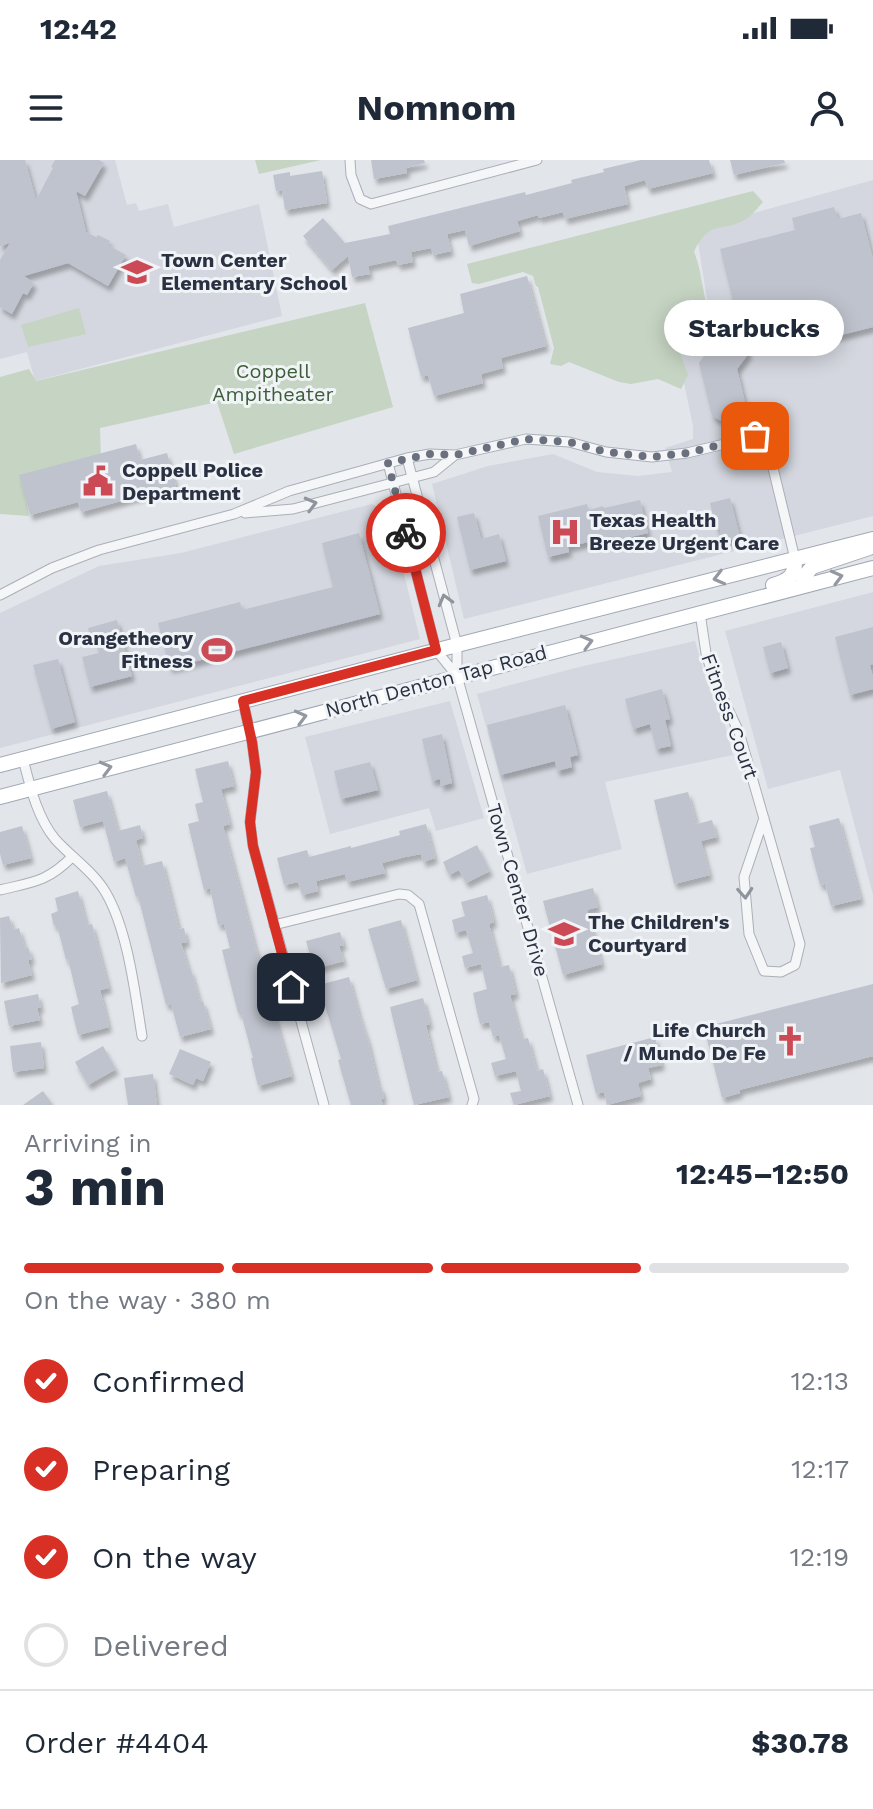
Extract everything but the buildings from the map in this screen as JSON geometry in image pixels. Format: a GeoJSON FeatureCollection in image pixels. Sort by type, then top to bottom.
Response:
{"type":"FeatureCollection","features":[{"type":"Feature","properties":{"kind":"main road","name":"North Denton Tap Road"},"geometry":{"type":"LineString","coordinates":[[0,765],[873,539]]}},
{"type":"Feature","properties":{"kind":"main road"},"geometry":{"type":"LineString","coordinates":[[801,586],[812,567],[873,546]]}},
{"type":"Feature","properties":{"kind":"main road"},"geometry":{"type":"LineString","coordinates":[[707,611],[737,595],[787,580],[795,570],[795,559]]}},
{"type":"Feature","properties":{"kind":"main road","name":"North Denton Tap Road"},"geometry":{"type":"LineString","coordinates":[[0,797],[873,568]]}},
{"type":"Feature","properties":{"kind":"street"},"geometry":{"type":"LineString","coordinates":[[350,160],[351,175],[360,199],[371,204],[537,160]]}},
{"type":"Feature","properties":{"kind":"street"},"geometry":{"type":"LineString","coordinates":[[0,595],[69,560],[234,514],[289,491],[407,458],[430,454],[455,455],[526,439],[569,442],[606,452],[652,457],[687,453],[765,435],[795,559]]}},
{"type":"Feature","properties":{"kind":"street"},"geometry":{"type":"LineString","coordinates":[[234,514],[293,509],[393,483],[434,472],[455,455]]}},
{"type":"Feature","properties":{"kind":"street","name":"Town Center Drive"},"geometry":{"type":"LineString","coordinates":[[407,458],[457,645],[457,676],[578,1105]]}},
{"type":"Feature","properties":{"kind":"street","name":"Town Center Drive"},"geometry":{"type":"LineString","coordinates":[[388,463],[436,650],[457,676]]}},
{"type":"Feature","properties":{"kind":"street","name":"Fitness Court"},"geometry":{"type":"LineString","coordinates":[[707,611],[706,653],[714,680],[739,732],[764,818],[800,944],[795,965],[781,972],[764,971],[749,934],[744,877],[764,818]]}},
{"type":"Feature","properties":{"kind":"street"},"geometry":{"type":"LineString","coordinates":[[243,701],[256,772],[250,822],[253,846],[324,1105]]}},
{"type":"Feature","properties":{"kind":"street"},"geometry":{"type":"LineString","coordinates":[[23,759],[34,800],[52,835],[97,880],[114,909],[132,978],[142,1036]]}},
{"type":"Feature","properties":{"kind":"street"},"geometry":{"type":"LineString","coordinates":[[0,890],[41,880],[72,857]]}},
{"type":"Feature","properties":{"kind":"street"},"geometry":{"type":"LineString","coordinates":[[274,925],[399,894],[408,895],[419,904],[473,1102]]}},
{"type":"Feature","properties":{"kind":"shaded area","name":"Town Center Elementary School"},"geometry":{"type":"Polygon","coordinates":[[[0,160],[115,160],[127,205],[136,203],[139,211],[168,204],[174,227],[259,204],[282,316],[35,381],[27,352],[0,359],[0,160]]]}},
{"type":"Feature","properties":{"kind":"shaded area"},"geometry":{"type":"Polygon","coordinates":[[[873,180],[873,516],[464,619],[432,484],[488,466],[553,454],[597,472],[638,476],[672,472],[665,448],[693,439],[693,426],[676,354],[687,326],[708,306],[696,229],[873,180]]]}},
{"type":"Feature","properties":{"kind":"shaded area"},"geometry":{"type":"Polygon","coordinates":[[[372,504],[389,513],[420,639],[0,748],[0,613],[99,566],[181,553],[372,504]]]}},
{"type":"Feature","properties":{"kind":"shaded area"},"geometry":{"type":"Polygon","coordinates":[[[873,592],[873,895],[840,770],[768,789],[725,631],[873,592]]]}},
{"type":"Feature","properties":{"kind":"shaded area"},"geometry":{"type":"Polygon","coordinates":[[[695,641],[733,755],[605,782],[622,849],[527,874],[477,694],[695,641]]]}},
{"type":"Feature","properties":{"kind":"shaded area"},"geometry":{"type":"Polygon","coordinates":[[[450,701],[484,818],[436,831],[429,808],[330,834],[305,737],[450,701]]]}},
{"type":"Feature","properties":{"kind":"green space"},"geometry":{"type":"Polygon","coordinates":[[[255,160],[321,160],[259,174],[255,160]]]}},
{"type":"Feature","properties":{"kind":"green space"},"geometry":{"type":"Polygon","coordinates":[[[753,191],[763,202],[753,214],[740,222],[712,230],[694,252],[709,312],[688,329],[679,350],[688,375],[681,389],[658,379],[631,384],[619,382],[569,362],[561,366],[550,364],[554,348],[533,276],[523,272],[479,284],[472,283],[467,264],[753,191]]]}},
{"type":"Feature","properties":{"kind":"green space","name":"Coppell Ampitheater"},"geometry":{"type":"Polygon","coordinates":[[[365,303],[393,407],[234,454],[217,402],[100,428],[101,459],[24,483],[29,516],[0,514],[0,377],[29,369],[36,381],[365,303]]]}},
{"type":"Feature","properties":{"kind":"green space"},"geometry":{"type":"Polygon","coordinates":[[[79,308],[86,334],[28,347],[21,325],[79,308]]]}},
{"type":"Feature","properties":{"kind":"way so far"},"geometry":{"type":"LineString","coordinates":[[406,533],[388,463],[430,454],[455,455],[526,439],[569,442],[606,452],[652,457],[687,453],[755,436]]}},
{"type":"Feature","properties":{"kind":"place","name":"Town Center Elementary School"},"geometry":{"type":"Point","coordinates":[137,272]}},
{"type":"Feature","properties":{"kind":"place","name":"Starbucks"},"geometry":{"type":"Point","coordinates":[755,436]}},
{"type":"Feature","properties":{"kind":"place","name":"Coppell Police Department"},"geometry":{"type":"Point","coordinates":[98,481]}},
{"type":"Feature","properties":{"kind":"place","name":"Texas Health Breeze Urgent Care"},"geometry":{"type":"Point","coordinates":[565,532]}},
{"type":"Feature","properties":{"kind":"place","name":"Orangetheory Fitness"},"geometry":{"type":"Point","coordinates":[217,650]}},
{"type":"Feature","properties":{"kind":"place","name":"The Children's Courtyard"},"geometry":{"type":"Point","coordinates":[564,934]}},
{"type":"Feature","properties":{"kind":"place","name":"Life Church / Mundo De Fe"},"geometry":{"type":"Point","coordinates":[790,1041]}},
{"type":"Feature","properties":{"kind":"route"},"geometry":{"type":"LineString","coordinates":[[291,987],[253,846],[250,822],[256,772],[243,701],[436,650],[406,533]]}}]}
